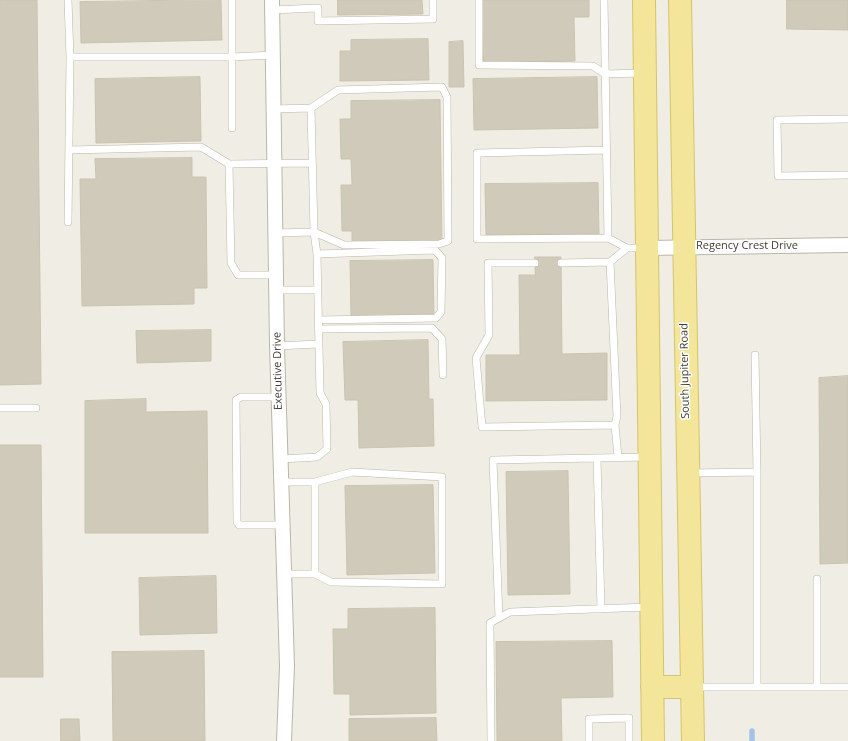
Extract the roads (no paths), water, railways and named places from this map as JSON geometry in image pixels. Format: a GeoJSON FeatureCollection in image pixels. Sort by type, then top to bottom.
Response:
{"type":"FeatureCollection","features":[{"type":"Feature","properties":{"kind":"main road"},"geometry":{"type":"LineString","coordinates":[[644,0],[644,73],[637,248],[649,457],[653,741]]}},
{"type":"Feature","properties":{"kind":"main road","name":"South Jupiter Road"},"geometry":{"type":"LineString","coordinates":[[680,0],[683,247],[693,741]]}},
{"type":"Feature","properties":{"kind":"main road"},"geometry":{"type":"LineString","coordinates":[[652,687],[692,687]]}},
{"type":"Feature","properties":{"kind":"street","name":"Executive Drive"},"geometry":{"type":"LineString","coordinates":[[272,5],[277,346],[286,666],[284,741]]}},
{"type":"Feature","properties":{"kind":"street","name":"Regency Crest Drive"},"geometry":{"type":"LineString","coordinates":[[637,248],[848,245]]}},
{"type":"Feature","properties":{"kind":"lane"},"geometry":{"type":"LineString","coordinates":[[68,0],[70,57],[68,222]]}},
{"type":"Feature","properties":{"kind":"lane"},"geometry":{"type":"LineString","coordinates":[[232,0],[232,128]]}},
{"type":"Feature","properties":{"kind":"lane"},"geometry":{"type":"LineString","coordinates":[[272,5],[318,8],[318,21],[433,19],[433,0]]}},
{"type":"Feature","properties":{"kind":"lane"},"geometry":{"type":"LineString","coordinates":[[478,0],[479,65],[593,66],[605,74],[644,73]]}},
{"type":"Feature","properties":{"kind":"lane"},"geometry":{"type":"LineString","coordinates":[[604,0],[608,238]]}},
{"type":"Feature","properties":{"kind":"lane"},"geometry":{"type":"LineString","coordinates":[[70,57],[232,57],[273,55]]}},
{"type":"Feature","properties":{"kind":"lane"},"geometry":{"type":"LineString","coordinates":[[274,109],[311,108],[338,90],[442,87],[447,97],[448,241],[439,244],[344,245],[314,232],[276,233]]}},
{"type":"Feature","properties":{"kind":"lane"},"geometry":{"type":"LineString","coordinates":[[281,459],[317,457],[327,448],[326,404],[320,394],[317,254],[314,232],[311,108]]}},
{"type":"Feature","properties":{"kind":"lane"},"geometry":{"type":"LineString","coordinates":[[848,119],[777,120],[778,176],[848,175]]}},
{"type":"Feature","properties":{"kind":"lane"},"geometry":{"type":"LineString","coordinates":[[69,150],[201,146],[229,164],[312,163]]}},
{"type":"Feature","properties":{"kind":"lane"},"geometry":{"type":"LineString","coordinates":[[607,150],[477,153],[477,239],[608,238],[637,248]]}},
{"type":"Feature","properties":{"kind":"lane"},"geometry":{"type":"LineString","coordinates":[[229,164],[231,263],[238,275],[276,275]]}},
{"type":"Feature","properties":{"kind":"lane"},"geometry":{"type":"LineString","coordinates":[[561,262],[610,262],[637,248]]}},
{"type":"Feature","properties":{"kind":"lane"},"geometry":{"type":"LineString","coordinates":[[317,254],[435,250],[442,258],[441,312],[436,318],[318,320]]}},
{"type":"Feature","properties":{"kind":"lane"},"geometry":{"type":"LineString","coordinates":[[610,262],[617,416],[615,425],[618,457]]}},
{"type":"Feature","properties":{"kind":"lane"},"geometry":{"type":"LineString","coordinates":[[535,263],[488,263],[489,335],[476,358],[482,426],[615,425]]}},
{"type":"Feature","properties":{"kind":"lane"},"geometry":{"type":"LineString","coordinates":[[277,290],[317,290]]}},
{"type":"Feature","properties":{"kind":"lane"},"geometry":{"type":"LineString","coordinates":[[318,329],[432,328],[442,339],[443,375]]}},
{"type":"Feature","properties":{"kind":"lane"},"geometry":{"type":"LineString","coordinates":[[277,346],[318,344]]}},
{"type":"Feature","properties":{"kind":"lane"},"geometry":{"type":"LineString","coordinates":[[755,355],[757,472],[757,687]]}},
{"type":"Feature","properties":{"kind":"lane"},"geometry":{"type":"LineString","coordinates":[[279,397],[241,397],[236,400],[237,522],[240,525],[282,525]]}},
{"type":"Feature","properties":{"kind":"lane"},"geometry":{"type":"LineString","coordinates":[[0,408],[36,408]]}},
{"type":"Feature","properties":{"kind":"lane"},"geometry":{"type":"LineString","coordinates":[[499,618],[493,460],[649,457]]}},
{"type":"Feature","properties":{"kind":"lane"},"geometry":{"type":"LineString","coordinates":[[597,458],[602,609]]}},
{"type":"Feature","properties":{"kind":"lane"},"geometry":{"type":"LineString","coordinates":[[281,482],[315,482],[352,472],[442,477],[442,584],[331,582],[315,574],[284,574]]}},
{"type":"Feature","properties":{"kind":"lane"},"geometry":{"type":"LineString","coordinates":[[688,473],[757,472]]}},
{"type":"Feature","properties":{"kind":"lane"},"geometry":{"type":"LineString","coordinates":[[315,482],[315,574]]}},
{"type":"Feature","properties":{"kind":"lane"},"geometry":{"type":"LineString","coordinates":[[817,580],[817,687]]}},
{"type":"Feature","properties":{"kind":"lane"},"geometry":{"type":"LineString","coordinates":[[491,741],[490,623],[510,612],[651,607]]}},
{"type":"Feature","properties":{"kind":"lane"},"geometry":{"type":"LineString","coordinates":[[692,687],[848,687]]}},
{"type":"Feature","properties":{"kind":"lane"},"geometry":{"type":"LineString","coordinates":[[589,741],[589,719],[629,718],[629,741]]}},
{"type":"Feature","properties":{"kind":"waterway"},"geometry":{"type":"LineString","coordinates":[[752,731],[752,741]]}}]}
